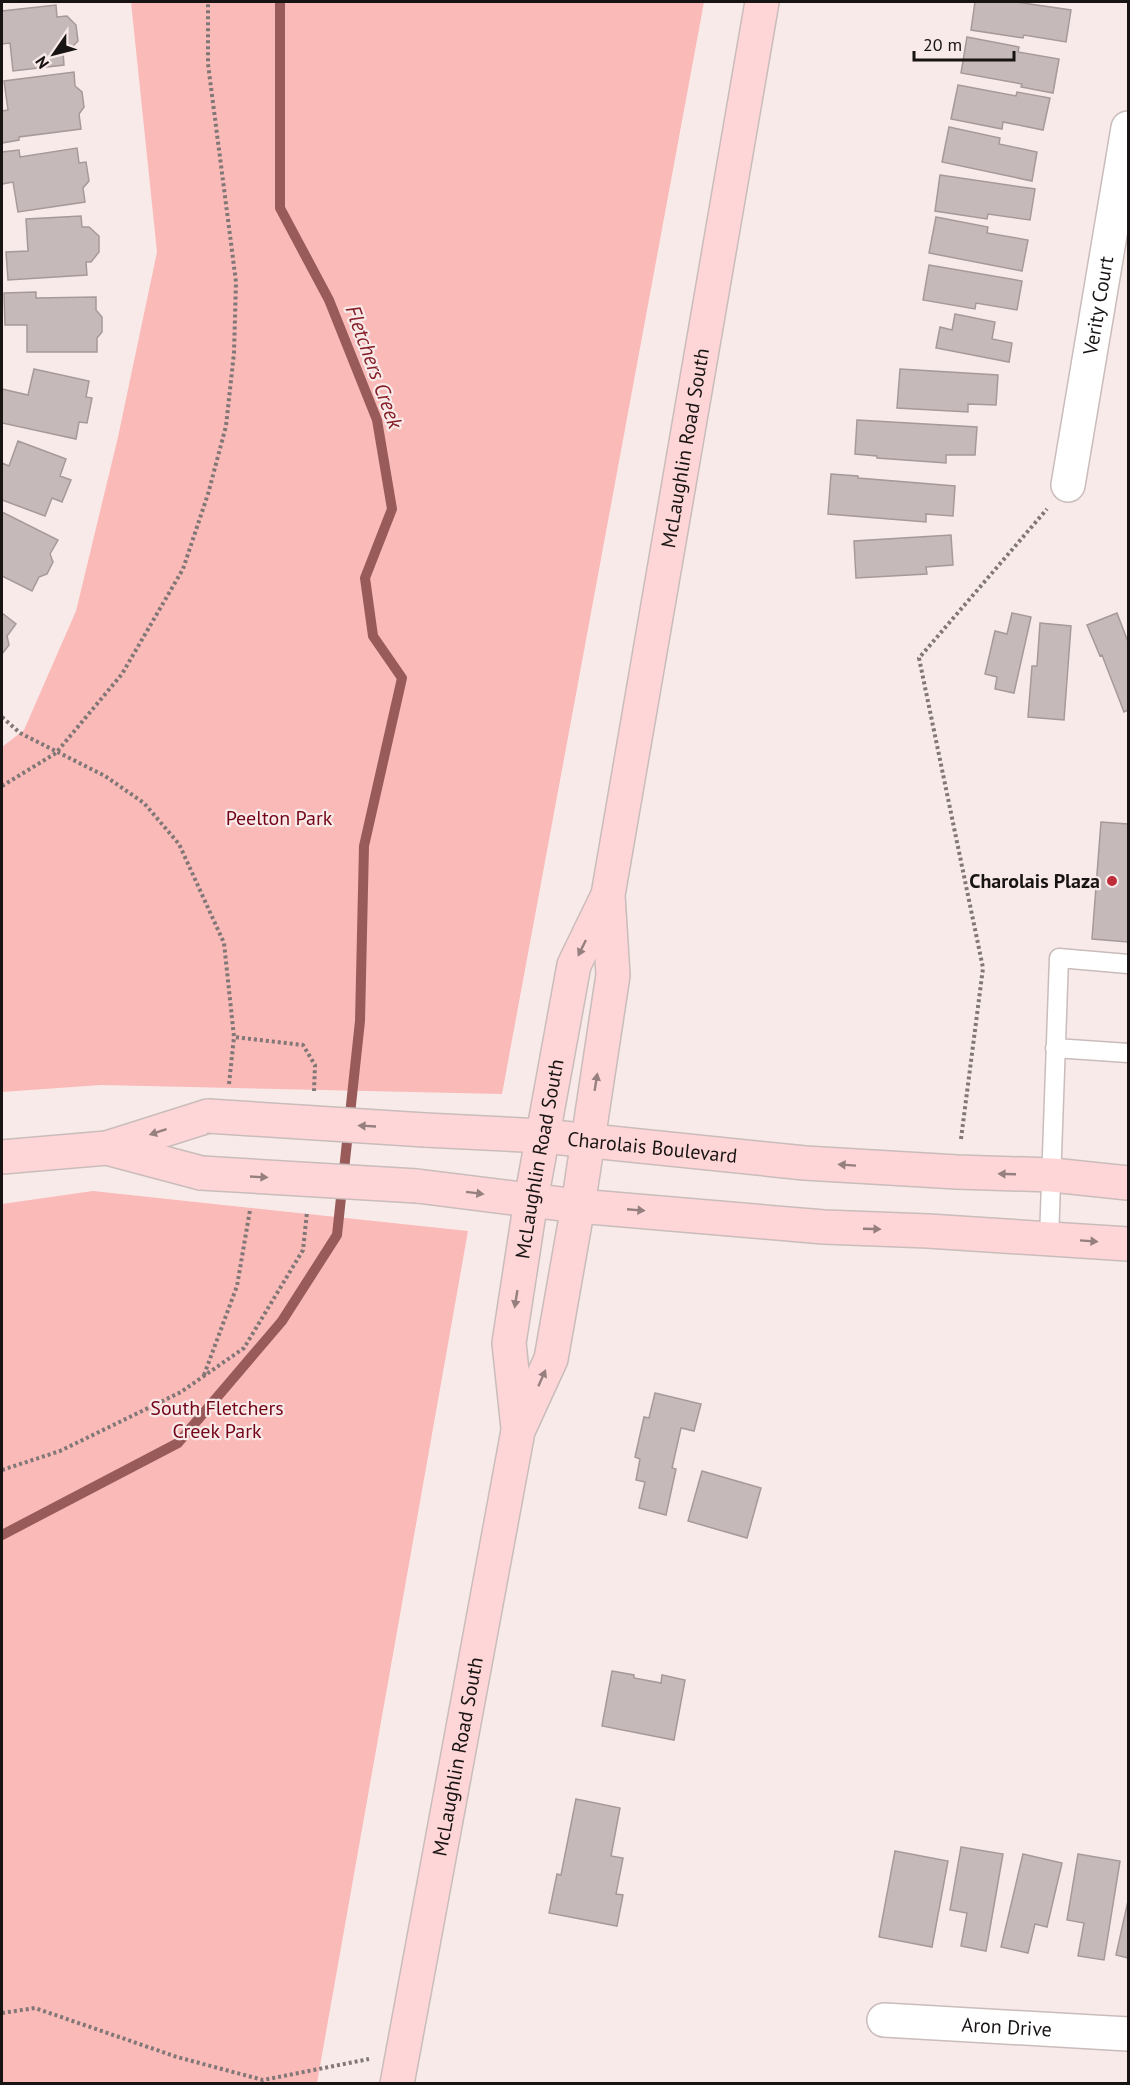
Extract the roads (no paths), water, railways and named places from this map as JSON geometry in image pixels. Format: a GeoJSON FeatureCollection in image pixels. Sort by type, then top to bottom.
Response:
{"type":"FeatureCollection","features":[{"type":"Feature","properties":{"kind":"main road","name":"McLaughlin Road South"},"geometry":{"type":"LineString","coordinates":[[400,2068],[518,1431],[551,1359],[578,1206],[612,975],[608,895],[762,2]]}},
{"type":"Feature","properties":{"kind":"main road","name":"McLaughlin Road South"},"geometry":{"type":"LineString","coordinates":[[518,1431],[509,1343],[531,1200],[574,965],[608,895]]}},
{"type":"Feature","properties":{"kind":"main road","name":"Charolais Boulevard"},"geometry":{"type":"LineString","coordinates":[[2,1157],[107,1148],[220,1117],[543,1136],[805,1163],[957,1173],[1052,1175],[1128,1183]]}},
{"type":"Feature","properties":{"kind":"main road","name":"Charolais Boulevard"},"geometry":{"type":"LineString","coordinates":[[107,1148],[201,1173],[417,1186],[578,1206],[824,1227],[928,1231],[1128,1244]]}},
{"type":"Feature","properties":{"kind":"street","name":"Verity Court"},"geometry":{"type":"LineString","coordinates":[[1068,485],[1128,128]]}},
{"type":"Feature","properties":{"kind":"street","name":"Aron Drive"},"geometry":{"type":"LineString","coordinates":[[884,2020],[1128,2034]]}},
{"type":"Feature","properties":{"kind":"lane"},"geometry":{"type":"LineString","coordinates":[[1049,1239],[1059,958],[1128,964]]}},
{"type":"Feature","properties":{"kind":"lane"},"geometry":{"type":"LineString","coordinates":[[1055,1048],[1128,1053]]}},
{"type":"Feature","properties":{"kind":"waterway","name":"Fletchers Creek"},"geometry":{"type":"LineString","coordinates":[[2,1535],[178,1443],[282,1321],[337,1235],[360,1021],[364,846],[402,678],[373,636],[365,578],[392,509],[377,420],[329,300],[280,208],[280,2]]}},
{"type":"Feature","properties":{"kind":"place","name":"Charolais Plaza"},"geometry":{"type":"Point","coordinates":[1112,881]}},
{"type":"Feature","properties":{"kind":"park label","name":"Peelton Park"},"geometry":{"type":"Point","coordinates":[279,818]}},
{"type":"Feature","properties":{"kind":"park label","name":"South Fletchers Creek Park"},"geometry":{"type":"Point","coordinates":[217,1420]}}]}
